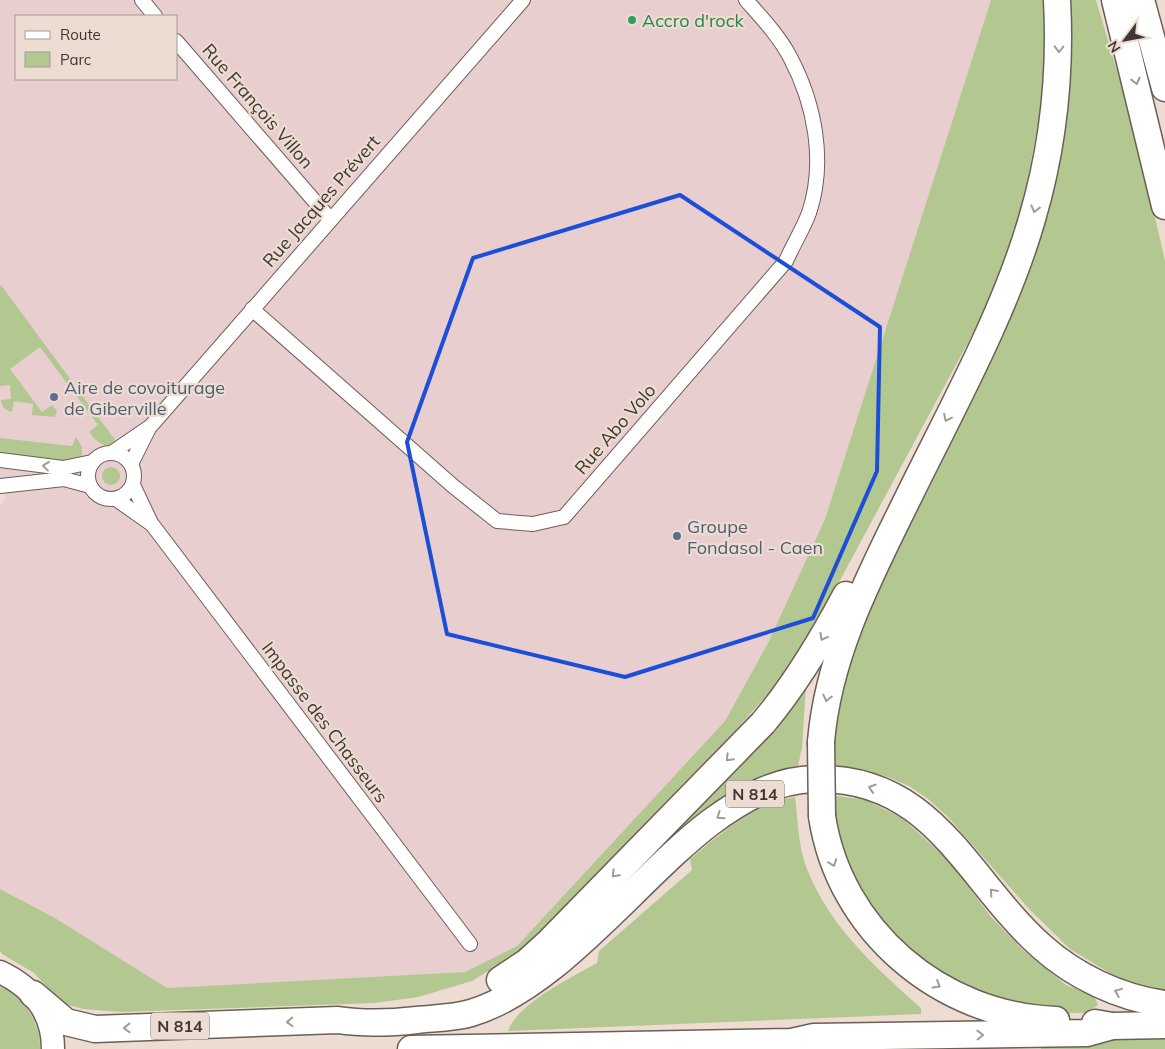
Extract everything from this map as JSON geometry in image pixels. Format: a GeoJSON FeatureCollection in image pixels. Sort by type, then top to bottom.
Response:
{"type":"FeatureCollection","features":[{"type":"Feature","properties":{"kind":"highway"},"geometry":{"type":"LineString","coordinates":[[1058,0],[1059,49],[1054,111],[1045,171],[1032,219],[1003,299],[861,597],[844,640],[825,709],[820,769],[822,816],[831,858],[841,882],[857,909],[884,942],[923,976],[965,999],[998,1011],[1048,1020],[1086,1021],[1112,1026],[1165,1025]]}},
{"type":"Feature","properties":{"kind":"highway"},"geometry":{"type":"LineString","coordinates":[[1115,0],[1165,206]]}},
{"type":"Feature","properties":{"kind":"highway"},"geometry":{"type":"LineString","coordinates":[[1141,0],[1165,88]]}},
{"type":"Feature","properties":{"kind":"highway"},"geometry":{"type":"LineString","coordinates":[[338,1020],[356,1015],[397,1012],[465,996],[498,982],[533,957],[772,712],[815,652],[866,560],[896,523]]}},
{"type":"Feature","properties":{"kind":"highway","name":"N 814"},"geometry":{"type":"LineString","coordinates":[[12,977],[66,1022],[96,1029],[338,1020],[376,1022],[442,1018],[473,1012],[500,1000],[538,976],[563,956],[680,848],[738,803],[777,785],[799,780],[822,778],[868,786],[911,805],[944,836],[1040,946],[1096,982],[1130,997],[1165,1004]]}},
{"type":"Feature","properties":{"kind":"highway"},"geometry":{"type":"LineString","coordinates":[[411,1049],[792,1042],[814,1037],[1087,1033],[1112,1026]]}},
{"type":"Feature","properties":{"kind":"highway"},"geometry":{"type":"LineString","coordinates":[[792,1042],[815,1048],[883,1046],[934,1049]]}},
{"type":"Feature","properties":{"kind":"main road"},"geometry":{"type":"LineString","coordinates":[[12,977],[48,1018],[54,1049]]}},
{"type":"Feature","properties":{"kind":"street"},"geometry":{"type":"LineString","coordinates":[[142,0],[154,15]]}},
{"type":"Feature","properties":{"kind":"street","name":"Rue Jacques Prévert"},"geometry":{"type":"LineString","coordinates":[[131,464],[149,428],[523,0]]}},
{"type":"Feature","properties":{"kind":"street","name":"Rue Abo Volo"},"geometry":{"type":"LineString","coordinates":[[252,308],[496,521],[533,524],[564,517],[786,261],[809,212],[818,161],[809,100],[790,57],[768,24],[746,0]]}},
{"type":"Feature","properties":{"kind":"street","name":"Rue François Villon"},"geometry":{"type":"LineString","coordinates":[[178,43],[330,219]]}},
{"type":"Feature","properties":{"kind":"street","name":"Rue Jacques Prévert"},"geometry":{"type":"LineString","coordinates":[[0,460],[63,468],[92,462],[97,456],[113,452],[149,428]]}},
{"type":"Feature","properties":{"kind":"street"},"geometry":{"type":"LineString","coordinates":[[0,486],[64,479],[90,486],[101,497],[116,499],[128,492],[133,485],[134,471],[131,464],[120,454],[113,452]]}},
{"type":"Feature","properties":{"kind":"street"},"geometry":{"type":"LineString","coordinates":[[90,486],[88,478],[92,462]]}},
{"type":"Feature","properties":{"kind":"street"},"geometry":{"type":"LineString","coordinates":[[0,490],[16,484]]}},
{"type":"Feature","properties":{"kind":"street","name":"Impasse des Chasseurs"},"geometry":{"type":"LineString","coordinates":[[133,485],[151,523],[470,944]]}},
{"type":"Feature","properties":{"kind":"street","name":"Impasse des Chasseurs"},"geometry":{"type":"LineString","coordinates":[[116,499],[151,523]]}},
{"type":"Feature","properties":{"kind":"highlighted area"},"geometry":{"type":"Polygon","coordinates":[[[680,195],[880,327],[877,471],[813,618],[625,677],[447,634],[407,442],[473,258],[680,195]]]}},
{"type":"Feature","properties":{"kind":"shaded area"},"geometry":{"type":"Polygon","coordinates":[[[0,0],[991,0],[825,519],[768,643],[725,721],[517,946],[465,972],[167,988],[55,918],[0,889],[0,505],[6,498],[0,475],[0,0]]]}},
{"type":"Feature","properties":{"kind":"green space"},"geometry":{"type":"Polygon","coordinates":[[[991,0],[1046,0],[1044,91],[1020,220],[980,320],[838,584],[773,688],[733,733],[519,952],[472,981],[418,997],[375,1003],[122,1012],[83,1009],[61,1003],[34,973],[2,954],[0,951],[0,889],[55,918],[167,988],[465,972],[517,946],[725,721],[768,643],[825,519],[991,0]]]}},
{"type":"Feature","properties":{"kind":"green space"},"geometry":{"type":"Polygon","coordinates":[[[1067,0],[1096,0],[1137,138],[1165,261],[1165,990],[1126,983],[1070,949],[1030,910],[947,816],[927,798],[909,786],[885,776],[831,764],[831,731],[843,678],[874,593],[1016,286],[1067,0]]]}},
{"type":"Feature","properties":{"kind":"green space"},"geometry":{"type":"Polygon","coordinates":[[[0,286],[118,444],[105,445],[98,442],[92,436],[89,432],[98,425],[40,347],[10,369],[42,412],[52,405],[57,411],[55,417],[32,415],[33,404],[14,401],[12,412],[3,407],[1,400],[11,399],[10,385],[0,386],[0,286]]]}},
{"type":"Feature","properties":{"kind":"green space"},"geometry":{"type":"Polygon","coordinates":[[[76,437],[82,447],[82,455],[63,462],[42,462],[0,454],[0,438],[72,446],[76,437]]]}},
{"type":"Feature","properties":{"kind":"green space"},"geometry":{"type":"Polygon","coordinates":[[[111,467],[117,470],[120,476],[117,482],[111,485],[105,482],[102,476],[105,470],[111,467]]]}},
{"type":"Feature","properties":{"kind":"green space"},"geometry":{"type":"Polygon","coordinates":[[[806,685],[802,748],[798,766],[777,774],[609,900],[806,685]]]}},
{"type":"Feature","properties":{"kind":"green space"},"geometry":{"type":"Polygon","coordinates":[[[830,795],[866,800],[902,818],[947,859],[992,918],[1024,951],[1066,985],[1094,996],[1098,1005],[1086,1013],[1061,1013],[998,1003],[939,979],[893,939],[846,876],[830,795]]]}},
{"type":"Feature","properties":{"kind":"green space"},"geometry":{"type":"Polygon","coordinates":[[[795,797],[804,861],[828,910],[871,962],[921,1008],[921,1014],[508,1031],[513,1021],[534,1001],[546,992],[597,963],[599,951],[692,870],[690,859],[714,839],[739,821],[765,806],[795,797]]]}},
{"type":"Feature","properties":{"kind":"green space"},"geometry":{"type":"Polygon","coordinates":[[[0,987],[17,997],[29,1012],[38,1030],[40,1049],[0,1049],[0,987]]]}},
{"type":"Feature","properties":{"kind":"green space"},"geometry":{"type":"Polygon","coordinates":[[[1165,1037],[1165,1049],[1041,1049],[1044,1043],[1165,1037]]]}},
{"type":"Feature","properties":{"kind":"place","name":"Accro d'rock"},"geometry":{"type":"Point","coordinates":[632,20]}},
{"type":"Feature","properties":{"kind":"place","name":"Aire de covoiturage de Giberville"},"geometry":{"type":"Point","coordinates":[54,397]}},
{"type":"Feature","properties":{"kind":"place","name":"Groupe Fondasol - Caen"},"geometry":{"type":"Point","coordinates":[677,536]}}]}
